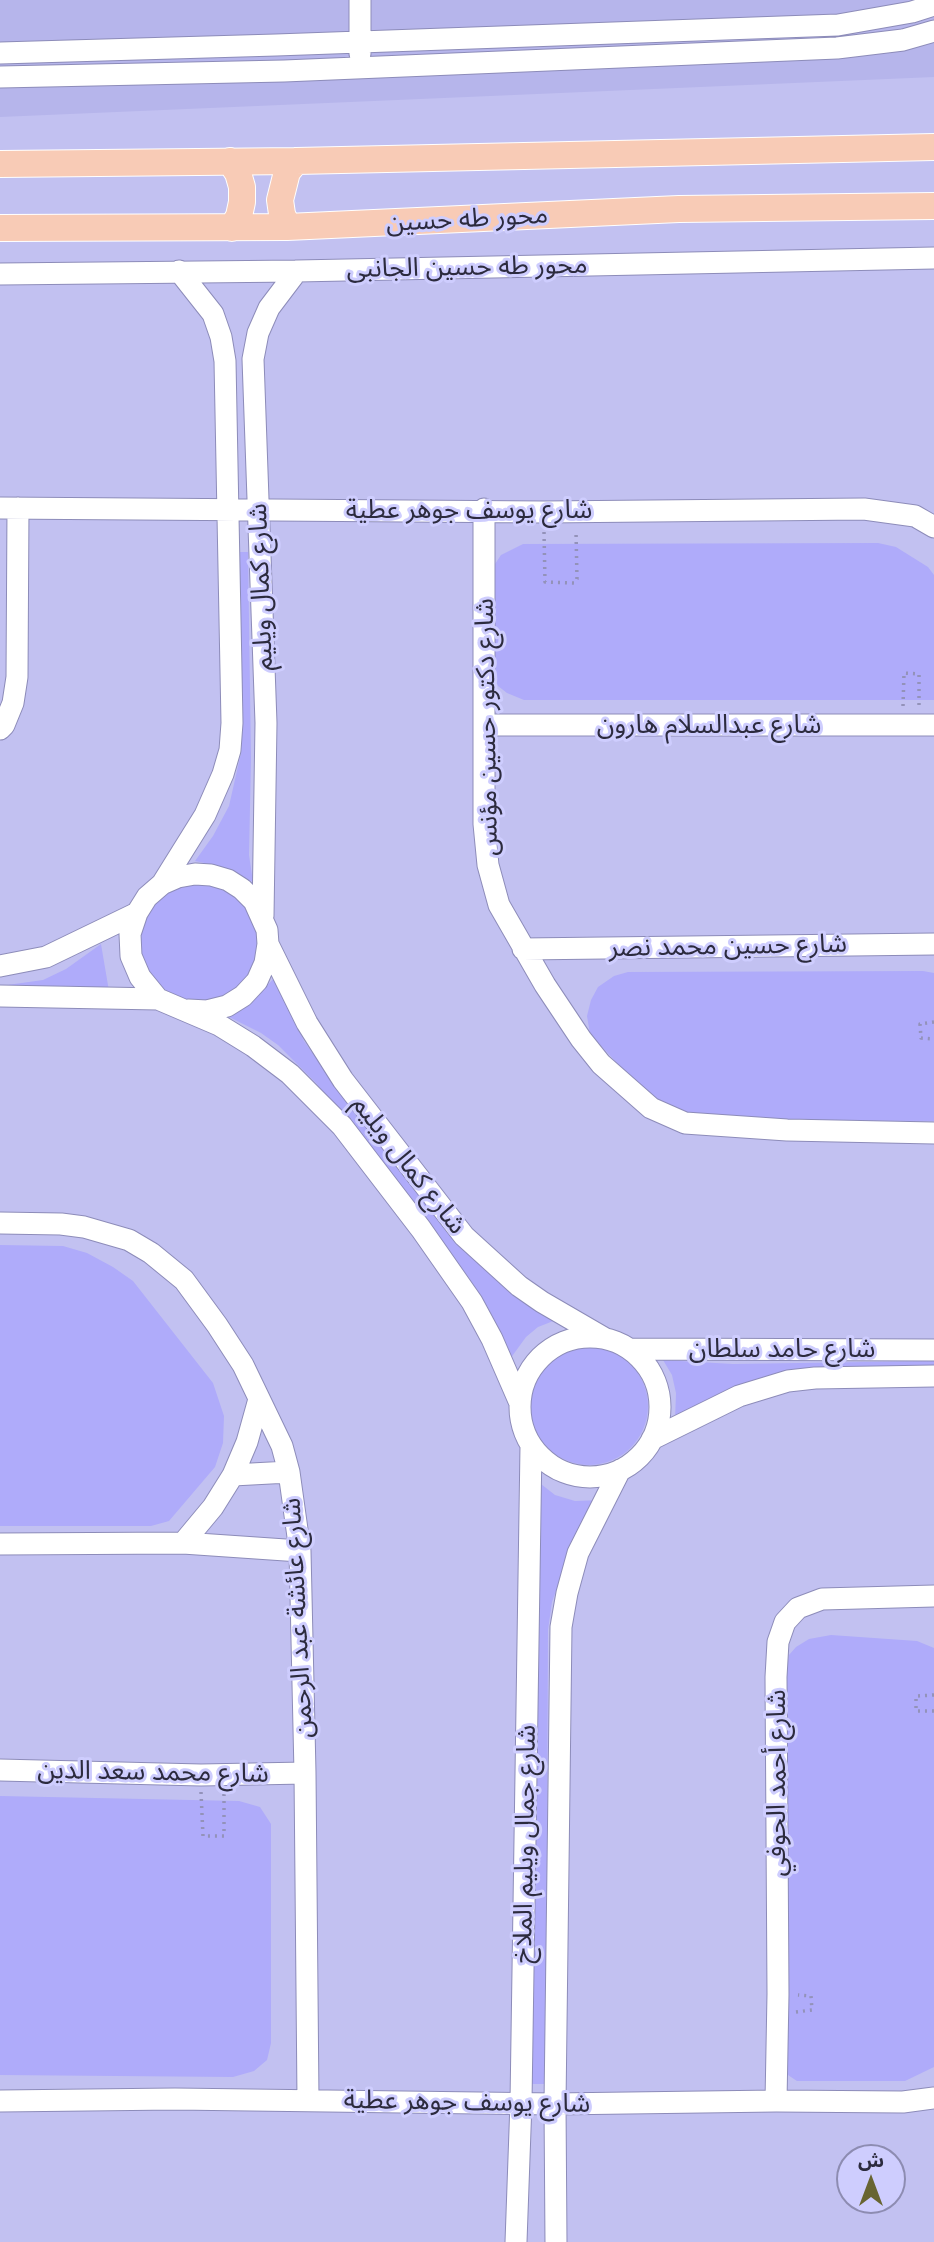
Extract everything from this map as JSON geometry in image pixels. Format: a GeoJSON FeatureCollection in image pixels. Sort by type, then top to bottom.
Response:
{"type":"FeatureCollection","features":[{"type":"Feature","properties":{"kind":"main road"},"geometry":{"type":"LineString","coordinates":[[0,164],[296,161],[934,146]]}},
{"type":"Feature","properties":{"kind":"main road"},"geometry":{"type":"LineString","coordinates":[[230,161],[242,187],[239,216],[232,228]]}},
{"type":"Feature","properties":{"kind":"main road"},"geometry":{"type":"LineString","coordinates":[[287,227],[280,200],[287,172],[296,161]]}},
{"type":"Feature","properties":{"kind":"main road","name":"محور طه حسين"},"geometry":{"type":"LineString","coordinates":[[0,228],[287,227],[679,209],[934,206]]}},
{"type":"Feature","properties":{"kind":"street"},"geometry":{"type":"LineString","coordinates":[[360,0],[360,66]]}},
{"type":"Feature","properties":{"kind":"street"},"geometry":{"type":"LineString","coordinates":[[0,52],[838,24],[912,12],[934,5]]}},
{"type":"Feature","properties":{"kind":"street"},"geometry":{"type":"LineString","coordinates":[[0,77],[284,71],[837,48],[903,40],[934,31]]}},
{"type":"Feature","properties":{"kind":"street"},"geometry":{"type":"LineString","coordinates":[[84,50],[85,75]]}},
{"type":"Feature","properties":{"kind":"street","name":"محور طه حسين الجانبى"},"geometry":{"type":"LineString","coordinates":[[0,274],[298,271],[934,258]]}},
{"type":"Feature","properties":{"kind":"street","name":"شارع كمال ويليم"},"geometry":{"type":"LineString","coordinates":[[162,884],[205,815],[223,774],[230,750],[232,723],[226,385],[221,337],[213,314],[179,271]]}},
{"type":"Feature","properties":{"kind":"street","name":"شارع كمال ويليم"},"geometry":{"type":"LineString","coordinates":[[263,916],[266,723],[253,359],[258,333],[269,309],[298,271]]}},
{"type":"Feature","properties":{"kind":"street"},"geometry":{"type":"LineString","coordinates":[[0,729],[4,726],[13,703],[17,677],[9,508]]}},
{"type":"Feature","properties":{"kind":"street","name":"شارع يوسف جوهر عطية"},"geometry":{"type":"LineString","coordinates":[[9,508],[484,509],[544,512],[864,509],[915,516],[934,527]]}},
{"type":"Feature","properties":{"kind":"street","name":"شارع دكتور حسين مؤنس"},"geometry":{"type":"LineString","coordinates":[[484,509],[484,824],[488,865],[499,905],[523,949],[574,1028],[601,1064],[651,1108],[685,1123],[722,1127],[934,1133]]}},
{"type":"Feature","properties":{"kind":"street","name":"شارع عبدالسلام هارون"},"geometry":{"type":"LineString","coordinates":[[485,726],[919,725]]}},
{"type":"Feature","properties":{"kind":"street"},"geometry":{"type":"LineString","coordinates":[[0,996],[158,999],[188,1010],[208,1011],[227,1006],[243,996],[257,981],[265,963],[268,944],[263,916],[254,901],[242,889],[228,880],[195,874],[162,884],[147,897],[136,913],[130,934],[131,956],[139,977],[158,999]]}},
{"type":"Feature","properties":{"kind":"street"},"geometry":{"type":"LineString","coordinates":[[0,966],[46,957],[136,913]]}},
{"type":"Feature","properties":{"kind":"street","name":"شارع حسين محمد نصر"},"geometry":{"type":"LineString","coordinates":[[523,949],[934,943]]}},
{"type":"Feature","properties":{"kind":"street","name":"شارع كمال ويليم"},"geometry":{"type":"LineString","coordinates":[[268,944],[307,1023],[343,1080],[464,1236],[519,1286],[604,1338]]}},
{"type":"Feature","properties":{"kind":"street","name":"شارع كمال ويليم"},"geometry":{"type":"LineString","coordinates":[[188,1010],[253,1046],[290,1074],[342,1126],[453,1272],[492,1339],[519,1401]]}},
{"type":"Feature","properties":{"kind":"street","name":"شارع عائشة عبد الرحمن"},"geometry":{"type":"LineString","coordinates":[[0,1223],[85,1227],[129,1240],[150,1253],[184,1280],[243,1365],[274,1425],[289,1472],[300,1551],[306,1773],[308,2100]]}},
{"type":"Feature","properties":{"kind":"street"},"geometry":{"type":"LineString","coordinates":[[574,1338],[604,1338],[631,1349],[645,1363],[658,1390],[659,1420],[652,1439],[639,1457],[620,1470],[596,1477],[570,1475],[548,1464],[531,1446],[521,1425],[519,1401],[527,1373],[547,1350],[574,1338]]}},
{"type":"Feature","properties":{"kind":"street","name":"شارع حامد سلطان"},"geometry":{"type":"LineString","coordinates":[[631,1349],[928,1347]]}},
{"type":"Feature","properties":{"kind":"street","name":"شارع حامد سلطان"},"geometry":{"type":"LineString","coordinates":[[652,1439],[739,1396],[788,1381],[815,1378],[934,1377]]}},
{"type":"Feature","properties":{"kind":"street"},"geometry":{"type":"LineString","coordinates":[[183,1544],[213,1507],[233,1475],[247,1442],[259,1399]]}},
{"type":"Feature","properties":{"kind":"street","name":"شارع جمال ويليم الملاخ"},"geometry":{"type":"LineString","coordinates":[[516,2242],[521,2102],[531,1446]]}},
{"type":"Feature","properties":{"kind":"street","name":"شارع جمال ويليم الملاخ"},"geometry":{"type":"LineString","coordinates":[[556,2242],[555,2104],[561,1627],[578,1553],[620,1470]]}},
{"type":"Feature","properties":{"kind":"street"},"geometry":{"type":"LineString","coordinates":[[233,1475],[289,1472]]}},
{"type":"Feature","properties":{"kind":"street"},"geometry":{"type":"LineString","coordinates":[[0,1545],[183,1544],[300,1551]]}},
{"type":"Feature","properties":{"kind":"street","name":"شارع أحمد الحوفي"},"geometry":{"type":"LineString","coordinates":[[776,2101],[778,1642],[785,1622],[798,1608],[822,1599],[934,1596]]}},
{"type":"Feature","properties":{"kind":"street","name":"شارع محمد سعد الدين"},"geometry":{"type":"LineString","coordinates":[[0,1770],[201,1775],[306,1773]]}},
{"type":"Feature","properties":{"kind":"street","name":"شارع يوسف جوهر عطية"},"geometry":{"type":"LineString","coordinates":[[0,2101],[308,2100],[555,2104],[903,2102],[934,2098]]}},
{"type":"Feature","properties":{"kind":"path"},"geometry":{"type":"LineString","coordinates":[[544,512],[547,583],[576,581],[576,512]]}},
{"type":"Feature","properties":{"kind":"path"},"geometry":{"type":"LineString","coordinates":[[904,673],[919,675],[919,725],[904,673]]}},
{"type":"Feature","properties":{"kind":"path"},"geometry":{"type":"LineString","coordinates":[[934,1022],[921,1022],[920,1037],[934,1039]]}},
{"type":"Feature","properties":{"kind":"path"},"geometry":{"type":"LineString","coordinates":[[934,1695],[916,1695],[916,1710],[934,1712]]}},
{"type":"Feature","properties":{"kind":"path"},"geometry":{"type":"LineString","coordinates":[[201,1775],[202,1836],[222,1836],[224,1775]]}},
{"type":"Feature","properties":{"kind":"shaded area"},"geometry":{"type":"Polygon","coordinates":[[[0,0],[934,0],[934,77],[0,117],[0,0]]]}},
{"type":"Feature","properties":{"kind":"shaded area"},"geometry":{"type":"Polygon","coordinates":[[[878,543],[896,547],[928,567],[934,575],[934,700],[524,700],[498,686],[493,673],[495,564],[501,555],[523,544],[878,543]]]}},
{"type":"Feature","properties":{"kind":"shaded area"},"geometry":{"type":"Polygon","coordinates":[[[237,552],[248,552],[251,759],[249,855],[253,882],[219,866],[195,861],[213,836],[229,806],[241,753],[243,721],[237,552]]]}},
{"type":"Feature","properties":{"kind":"shaded area"},"geometry":{"type":"Polygon","coordinates":[[[200,883],[223,887],[242,900],[255,919],[259,942],[255,965],[242,984],[223,997],[200,1001],[177,997],[158,984],[145,965],[141,942],[145,919],[158,900],[177,887],[200,883]]]}},
{"type":"Feature","properties":{"kind":"shaded area"},"geometry":{"type":"Polygon","coordinates":[[[101,944],[110,997],[0,986],[43,980],[66,969],[101,944]]]}},
{"type":"Feature","properties":{"kind":"shaded area"},"geometry":{"type":"Polygon","coordinates":[[[628,972],[934,973],[934,1121],[705,1120],[685,1116],[644,1092],[590,1034],[587,1016],[598,987],[614,976],[628,972]]]}},
{"type":"Feature","properties":{"kind":"shaded area"},"geometry":{"type":"Polygon","coordinates":[[[274,978],[304,1041],[327,1074],[462,1246],[505,1285],[561,1318],[538,1327],[526,1337],[510,1359],[487,1306],[466,1274],[316,1083],[278,1045],[225,1015],[257,997],[274,978]]]}},
{"type":"Feature","properties":{"kind":"shaded area"},"geometry":{"type":"Polygon","coordinates":[[[0,1245],[63,1246],[87,1253],[113,1267],[133,1281],[213,1383],[224,1416],[223,1443],[215,1467],[169,1521],[151,1526],[0,1526],[0,1245]]]}},
{"type":"Feature","properties":{"kind":"shaded area"},"geometry":{"type":"Polygon","coordinates":[[[589,1347],[612,1352],[631,1364],[643,1383],[648,1406],[643,1429],[631,1448],[612,1460],[589,1465],[566,1460],[547,1448],[535,1429],[530,1406],[535,1383],[547,1364],[566,1352],[589,1347]]]}},
{"type":"Feature","properties":{"kind":"shaded area"},"geometry":{"type":"Polygon","coordinates":[[[663,1360],[733,1364],[934,1361],[934,1373],[824,1372],[675,1421],[676,1393],[672,1375],[663,1360]]]}},
{"type":"Feature","properties":{"kind":"shaded area"},"geometry":{"type":"Polygon","coordinates":[[[532,1477],[555,1495],[575,1501],[602,1500],[572,1546],[552,1602],[548,1630],[546,2084],[529,2084],[532,1477]]]}},
{"type":"Feature","properties":{"kind":"shaded area"},"geometry":{"type":"Polygon","coordinates":[[[831,1635],[917,1641],[934,1648],[934,2067],[905,2081],[797,2081],[788,2075],[784,2047],[787,1667],[789,1655],[796,1647],[809,1639],[831,1635]]]}},
{"type":"Feature","properties":{"kind":"shaded area"},"geometry":{"type":"Polygon","coordinates":[[[0,1796],[239,1801],[260,1807],[271,1824],[271,2043],[267,2060],[254,2071],[233,2077],[0,2075],[0,1796]]]}}]}
